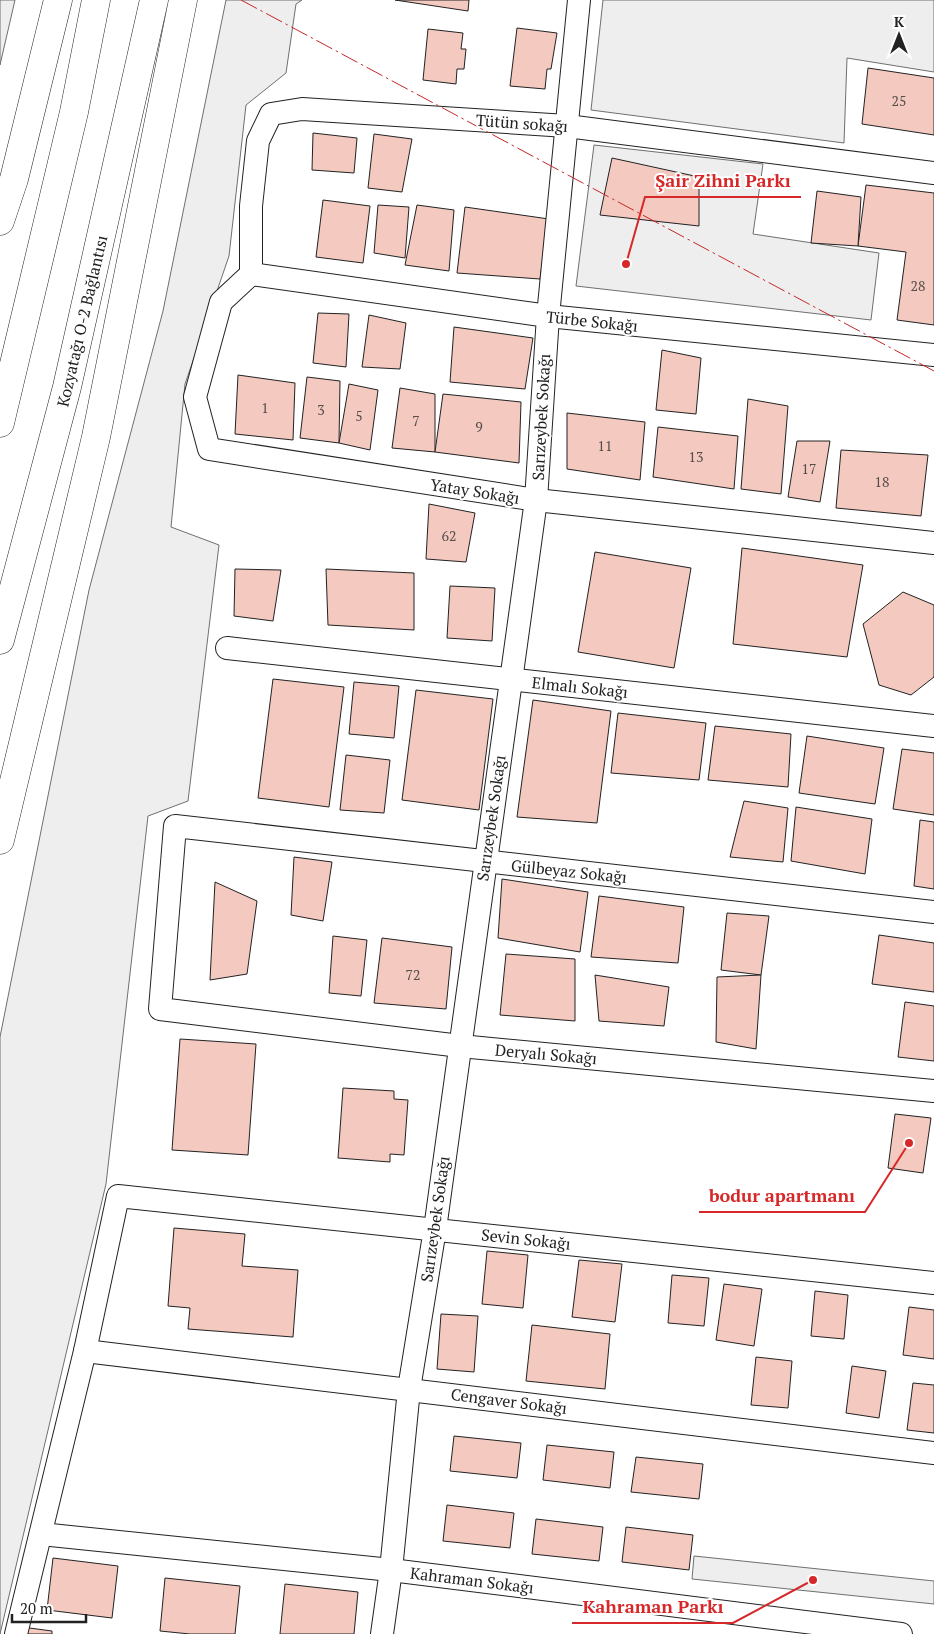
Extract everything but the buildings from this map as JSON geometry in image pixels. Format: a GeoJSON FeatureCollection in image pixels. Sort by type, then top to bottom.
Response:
{"type":"FeatureCollection","features":[{"type":"Feature","properties":{"kind":"highway"},"geometry":{"type":"LineString","coordinates":[[0,221],[14,179],[58,0]]}},
{"type":"Feature","properties":{"kind":"highway"},"geometry":{"type":"LineString","coordinates":[[0,423],[74,112],[96,0]]}},
{"type":"Feature","properties":{"kind":"highway","name":"Kozyatağı O-2 Bağlantısı"},"geometry":{"type":"LineString","coordinates":[[0,640],[67,387],[154,0]]}},
{"type":"Feature","properties":{"kind":"highway"},"geometry":{"type":"LineString","coordinates":[[0,840],[96,437],[184,0]]}},
{"type":"Feature","properties":{"kind":"street","name":"Sarızeybek Sokağı"},"geometry":{"type":"LineString","coordinates":[[382,1634],[391,1570],[409,1389],[435,1229],[484,861],[536,500],[548,316],[579,0]]}},
{"type":"Feature","properties":{"kind":"street","name":"Tütün sokağı"},"geometry":{"type":"LineString","coordinates":[[251,274],[251,206],[258,141],[271,114],[302,110],[568,126],[934,173]]}},
{"type":"Feature","properties":{"kind":"street","name":"Türbe Sokağı"},"geometry":{"type":"LineString","coordinates":[[251,274],[548,316],[934,355]]}},
{"type":"Feature","properties":{"kind":"street","name":"Yatay Sokağı"},"geometry":{"type":"LineString","coordinates":[[251,274],[221,302],[195,397],[209,449],[536,500],[934,543]]}},
{"type":"Feature","properties":{"kind":"street","name":"Elmalı Sokağı"},"geometry":{"type":"LineString","coordinates":[[227,648],[934,726]]}},
{"type":"Feature","properties":{"kind":"street","name":"Gülbeyaz Sokağı"},"geometry":{"type":"LineString","coordinates":[[160,1009],[174,826],[934,912]]}},
{"type":"Feature","properties":{"kind":"street","name":"Deryalı Sokağı"},"geometry":{"type":"LineString","coordinates":[[160,1009],[460,1046],[934,1091]]}},
{"type":"Feature","properties":{"kind":"street","name":"Sevin Sokağı"},"geometry":{"type":"LineString","coordinates":[[85,1351],[118,1196],[934,1282]]}},
{"type":"Feature","properties":{"kind":"street","name":"Cengaver Sokağı"},"geometry":{"type":"LineString","coordinates":[[85,1351],[934,1453]]}},
{"type":"Feature","properties":{"kind":"street"},"geometry":{"type":"LineString","coordinates":[[16,1634],[42,1534],[85,1351]]}},
{"type":"Feature","properties":{"kind":"street","name":"Kahraman Sokağı"},"geometry":{"type":"LineString","coordinates":[[42,1534],[391,1570],[901,1634]]}},
{"type":"Feature","properties":{"kind":"shaded area"},"geometry":{"type":"Polygon","coordinates":[[[0,0],[15,0],[0,65],[0,0]]]}},
{"type":"Feature","properties":{"kind":"shaded area"},"geometry":{"type":"Polygon","coordinates":[[[226,0],[302,0],[296,4],[286,73],[246,105],[229,256],[185,384],[171,527],[219,545],[188,801],[148,816],[106,1184],[0,1634],[0,1037],[89,590],[163,311],[226,0]]]}},
{"type":"Feature","properties":{"kind":"shaded area"},"geometry":{"type":"Polygon","coordinates":[[[603,0],[934,0],[934,72],[847,58],[844,143],[591,110],[603,0]]]}},
{"type":"Feature","properties":{"kind":"shaded area"},"geometry":{"type":"Polygon","coordinates":[[[594,145],[763,164],[753,234],[879,253],[871,320],[576,286],[594,145]]]}},
{"type":"Feature","properties":{"kind":"shaded area"},"geometry":{"type":"Polygon","coordinates":[[[694,1556],[934,1581],[934,1604],[692,1579],[694,1556]]]}},
{"type":"Feature","properties":{"kind":"power"},"geometry":{"type":"LineString","coordinates":[[241,0],[934,371]]}},
{"type":"Feature","properties":{"kind":"place","name":"Şair Zihni Parkı"},"geometry":{"type":"Point","coordinates":[626,264]}},
{"type":"Feature","properties":{"kind":"place","name":"bodur apartmanı"},"geometry":{"type":"Point","coordinates":[909,1143]}},
{"type":"Feature","properties":{"kind":"place","name":"Kahraman Parkı"},"geometry":{"type":"Point","coordinates":[813,1580]}}]}
